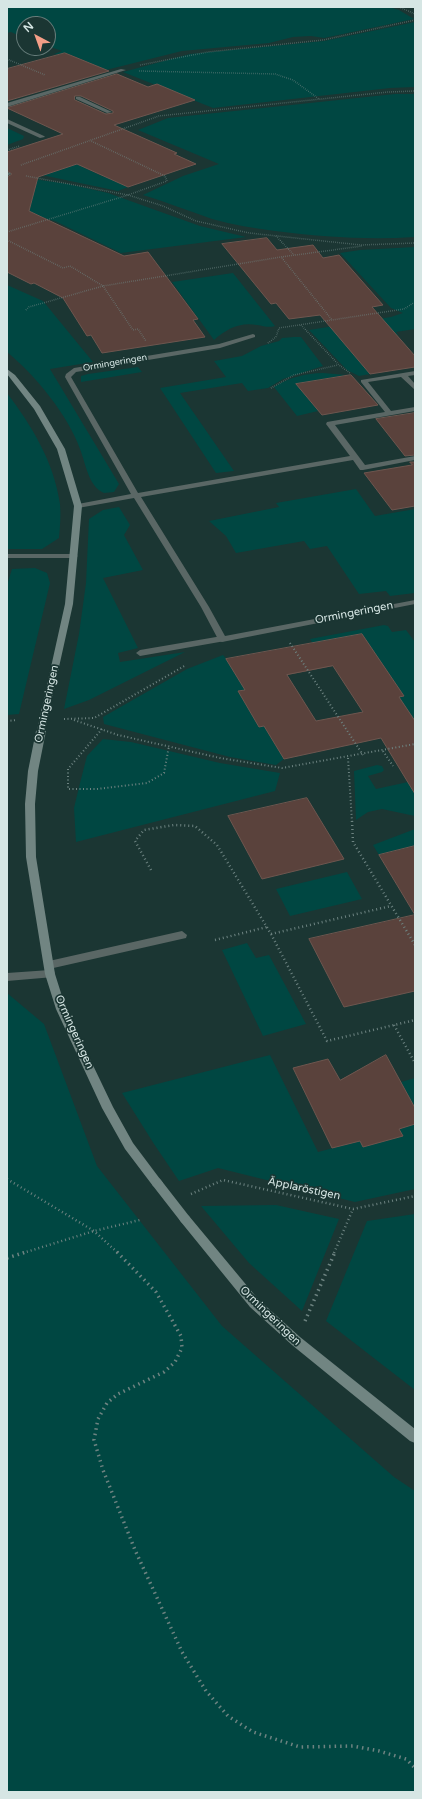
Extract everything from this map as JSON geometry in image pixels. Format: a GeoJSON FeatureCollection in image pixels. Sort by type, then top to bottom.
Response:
{"type":"FeatureCollection","features":[{"type":"Feature","properties":{"kind":"street"},"geometry":{"type":"LineString","coordinates":[[7,105],[123,70]]}},
{"type":"Feature","properties":{"kind":"street"},"geometry":{"type":"LineString","coordinates":[[78,98],[109,112]]}},
{"type":"Feature","properties":{"kind":"street"},"geometry":{"type":"LineString","coordinates":[[7,121],[42,137]]}},
{"type":"Feature","properties":{"kind":"street","name":"Ormingeringen"},"geometry":{"type":"LineString","coordinates":[[253,336],[220,346],[74,370],[68,375],[69,380],[136,496],[222,639],[415,602]]}},
{"type":"Feature","properties":{"kind":"street","name":"Ormingeringen"},"geometry":{"type":"LineString","coordinates":[[7,371],[13,376],[38,408],[61,449],[78,506],[69,604],[41,730],[33,771],[31,791],[31,857],[50,969],[62,1010],[108,1108],[129,1146],[184,1219],[254,1303],[296,1341],[415,1437]]}},
{"type":"Feature","properties":{"kind":"street"},"geometry":{"type":"LineString","coordinates":[[390,414],[363,382],[415,373]]}},
{"type":"Feature","properties":{"kind":"street"},"geometry":{"type":"LineString","coordinates":[[403,375],[415,388]]}},
{"type":"Feature","properties":{"kind":"street"},"geometry":{"type":"LineString","coordinates":[[415,409],[330,424],[363,468],[415,458]]}},
{"type":"Feature","properties":{"kind":"street"},"geometry":{"type":"LineString","coordinates":[[78,506],[356,457]]}},
{"type":"Feature","properties":{"kind":"street"},"geometry":{"type":"LineString","coordinates":[[7,556],[74,556]]}},
{"type":"Feature","properties":{"kind":"street"},"geometry":{"type":"LineString","coordinates":[[140,653],[222,639]]}},
{"type":"Feature","properties":{"kind":"street"},"geometry":{"type":"LineString","coordinates":[[7,977],[50,969],[182,935]]}},
{"type":"Feature","properties":{"kind":"path"},"geometry":{"type":"LineString","coordinates":[[399,7],[415,14]]}},
{"type":"Feature","properties":{"kind":"path"},"geometry":{"type":"LineString","coordinates":[[123,70],[185,54],[324,40],[415,20]]}},
{"type":"Feature","properties":{"kind":"path"},"geometry":{"type":"LineString","coordinates":[[7,59],[70,86]]}},
{"type":"Feature","properties":{"kind":"path"},"geometry":{"type":"LineString","coordinates":[[123,70],[275,74],[293,80],[319,99]]}},
{"type":"Feature","properties":{"kind":"path"},"geometry":{"type":"LineString","coordinates":[[7,174],[16,167],[158,116],[388,92],[415,91]]}},
{"type":"Feature","properties":{"kind":"path"},"geometry":{"type":"LineString","coordinates":[[7,232],[128,195],[167,181],[167,178],[91,141]]}},
{"type":"Feature","properties":{"kind":"path"},"geometry":{"type":"LineString","coordinates":[[59,148],[64,150]]}},
{"type":"Feature","properties":{"kind":"path"},"geometry":{"type":"LineString","coordinates":[[7,174],[68,182],[128,195],[211,225],[276,236],[370,245]]}},
{"type":"Feature","properties":{"kind":"path"},"geometry":{"type":"LineString","coordinates":[[276,236],[294,256]]}},
{"type":"Feature","properties":{"kind":"path"},"geometry":{"type":"LineString","coordinates":[[7,240],[63,268],[70,266],[103,286],[133,330],[138,329],[155,356]]}},
{"type":"Feature","properties":{"kind":"path"},"geometry":{"type":"LineString","coordinates":[[26,310],[29,307],[53,299],[103,286],[282,257],[370,245],[415,243]]}},
{"type":"Feature","properties":{"kind":"path"},"geometry":{"type":"LineString","coordinates":[[282,257],[332,320]]}},
{"type":"Feature","properties":{"kind":"path"},"geometry":{"type":"LineString","coordinates":[[264,344],[274,340],[279,332],[279,328],[390,311],[404,308],[415,302]]}},
{"type":"Feature","properties":{"kind":"path"},"geometry":{"type":"LineString","coordinates":[[271,388],[285,379],[339,365],[300,325]]}},
{"type":"Feature","properties":{"kind":"path"},"geometry":{"type":"LineString","coordinates":[[288,639],[363,755]]}},
{"type":"Feature","properties":{"kind":"path"},"geometry":{"type":"LineString","coordinates":[[62,719],[94,718],[190,663]]}},
{"type":"Feature","properties":{"kind":"path"},"geometry":{"type":"LineString","coordinates":[[72,719],[102,730],[169,746],[256,766],[282,768],[348,758],[415,744]]}},
{"type":"Feature","properties":{"kind":"path"},"geometry":{"type":"LineString","coordinates":[[7,720],[17,720]]}},
{"type":"Feature","properties":{"kind":"path"},"geometry":{"type":"LineString","coordinates":[[102,730],[68,769],[68,790],[97,789],[147,783],[164,773],[169,746]]}},
{"type":"Feature","properties":{"kind":"path"},"geometry":{"type":"LineString","coordinates":[[383,751],[393,766]]}},
{"type":"Feature","properties":{"kind":"path"},"geometry":{"type":"LineString","coordinates":[[348,758],[353,842],[415,945]]}},
{"type":"Feature","properties":{"kind":"path"},"geometry":{"type":"LineString","coordinates":[[151,870],[135,841],[144,830],[174,824],[195,826],[217,845],[271,934],[327,1041],[415,1020]]}},
{"type":"Feature","properties":{"kind":"path"},"geometry":{"type":"LineString","coordinates":[[271,934],[391,906]]}},
{"type":"Feature","properties":{"kind":"path"},"geometry":{"type":"LineString","coordinates":[[215,940],[267,927]]}},
{"type":"Feature","properties":{"kind":"path"},"geometry":{"type":"LineString","coordinates":[[394,1025],[415,1063]]}},
{"type":"Feature","properties":{"kind":"path"},"geometry":{"type":"LineString","coordinates":[[7,1179],[94,1231],[126,1260],[156,1292],[181,1336],[182,1348],[176,1362],[164,1372],[118,1394],[107,1403],[98,1419],[94,1440],[103,1470],[135,1550],[182,1652],[206,1691],[228,1716],[253,1732],[300,1747],[353,1746],[379,1751],[406,1759],[415,1768]]}},
{"type":"Feature","properties":{"kind":"path","name":"Äpplaröstigen"},"geometry":{"type":"LineString","coordinates":[[191,1194],[223,1180],[353,1210],[415,1196]]}},
{"type":"Feature","properties":{"kind":"path"},"geometry":{"type":"LineString","coordinates":[[296,1341],[353,1210]]}},
{"type":"Feature","properties":{"kind":"path"},"geometry":{"type":"LineString","coordinates":[[7,1258],[94,1231],[140,1220]]}},
{"type":"Feature","properties":{"kind":"shaded area"},"geometry":{"type":"Polygon","coordinates":[[[7,7],[389,7],[399,10],[414,19],[324,38],[311,36],[293,37],[269,43],[182,51],[106,70],[66,53],[56,54],[62,51],[56,49],[56,16],[16,16],[16,34],[11,32],[7,33],[7,7]]]}},
{"type":"Feature","properties":{"kind":"shaded area"},"geometry":{"type":"Polygon","coordinates":[[[415,22],[415,87],[390,88],[213,108],[123,72],[190,54],[324,41],[415,22]]]}},
{"type":"Feature","properties":{"kind":"shaded area"},"geometry":{"type":"Polygon","coordinates":[[[395,94],[415,94],[415,237],[345,237],[310,235],[259,229],[212,219],[143,195],[183,176],[219,164],[138,130],[168,118],[395,94]]]}},
{"type":"Feature","properties":{"kind":"shaded area"},"geometry":{"type":"Polygon","coordinates":[[[7,128],[24,136],[23,139],[7,145],[7,128]]]}},
{"type":"Feature","properties":{"kind":"shaded area"},"geometry":{"type":"Polygon","coordinates":[[[59,156],[104,177],[113,175],[110,178],[128,187],[118,191],[32,173],[59,156]]]}},
{"type":"Feature","properties":{"kind":"shaded area"},"geometry":{"type":"Polygon","coordinates":[[[33,179],[68,184],[108,193],[200,226],[246,237],[121,253],[55,221],[29,214],[7,187],[33,179]]]}},
{"type":"Feature","properties":{"kind":"shaded area"},"geometry":{"type":"Polygon","coordinates":[[[415,247],[415,329],[396,332],[398,335],[344,343],[370,374],[359,376],[347,370],[309,330],[391,317],[403,313],[391,308],[340,253],[360,250],[415,247]]]}},
{"type":"Feature","properties":{"kind":"shaded area"},"geometry":{"type":"Polygon","coordinates":[[[233,273],[275,326],[268,327],[251,324],[234,327],[214,340],[172,282],[233,273]]]}},
{"type":"Feature","properties":{"kind":"shaded area"},"geometry":{"type":"Polygon","coordinates":[[[7,285],[43,301],[93,362],[50,369],[119,484],[114,492],[104,493],[94,485],[88,474],[75,436],[59,409],[29,372],[7,352],[7,285]]]}},
{"type":"Feature","properties":{"kind":"shaded area"},"geometry":{"type":"Polygon","coordinates":[[[301,337],[323,366],[283,379],[268,388],[248,391],[242,383],[180,393],[234,471],[216,473],[160,388],[226,377],[214,361],[242,356],[261,346],[279,341],[282,338],[301,337]]]}},
{"type":"Feature","properties":{"kind":"shaded area"},"geometry":{"type":"Polygon","coordinates":[[[138,367],[142,372],[81,382],[81,376],[88,374],[138,367]]]}},
{"type":"Feature","properties":{"kind":"shaded area"},"geometry":{"type":"Polygon","coordinates":[[[323,373],[346,375],[297,384],[318,411],[297,416],[274,387],[297,377],[323,373]]]}},
{"type":"Feature","properties":{"kind":"shaded area"},"geometry":{"type":"Polygon","coordinates":[[[7,393],[25,418],[41,445],[53,474],[57,489],[60,504],[59,538],[42,549],[7,549],[7,393]]]}},
{"type":"Feature","properties":{"kind":"shaded area"},"geometry":{"type":"Polygon","coordinates":[[[356,489],[375,516],[415,509],[415,593],[390,596],[386,591],[359,594],[327,546],[310,549],[304,541],[236,553],[226,536],[209,521],[279,507],[276,503],[356,489]]]}},
{"type":"Feature","properties":{"kind":"shaded area"},"geometry":{"type":"Polygon","coordinates":[[[119,507],[130,525],[124,535],[143,570],[103,578],[138,648],[118,653],[120,662],[185,652],[89,700],[64,709],[79,634],[86,583],[89,519],[103,510],[119,507]]]}},
{"type":"Feature","properties":{"kind":"shaded area"},"geometry":{"type":"Polygon","coordinates":[[[35,568],[47,573],[50,583],[19,714],[7,715],[7,585],[12,569],[35,568]]]}},
{"type":"Feature","properties":{"kind":"shaded area"},"geometry":{"type":"Polygon","coordinates":[[[384,625],[388,626],[392,632],[406,630],[415,642],[415,721],[392,699],[404,696],[382,663],[368,665],[313,644],[310,639],[384,625]]]}},
{"type":"Feature","properties":{"kind":"shaded area"},"geometry":{"type":"Polygon","coordinates":[[[223,655],[253,688],[239,691],[272,724],[268,733],[284,759],[276,765],[230,757],[104,724],[103,717],[187,669],[223,655]]]}},
{"type":"Feature","properties":{"kind":"shaded area"},"geometry":{"type":"Polygon","coordinates":[[[103,739],[131,742],[220,763],[280,773],[275,791],[76,842],[74,808],[87,756],[103,739]]]}},
{"type":"Feature","properties":{"kind":"shaded area"},"geometry":{"type":"Polygon","coordinates":[[[377,765],[382,766],[384,770],[368,776],[376,789],[408,782],[415,794],[415,816],[382,809],[368,812],[356,820],[354,771],[377,765]]]}},
{"type":"Feature","properties":{"kind":"shaded area"},"geometry":{"type":"Polygon","coordinates":[[[415,829],[415,846],[379,855],[373,845],[415,829]]]}},
{"type":"Feature","properties":{"kind":"shaded area"},"geometry":{"type":"Polygon","coordinates":[[[347,872],[362,899],[290,916],[276,889],[347,872]]]}},
{"type":"Feature","properties":{"kind":"shaded area"},"geometry":{"type":"Polygon","coordinates":[[[247,943],[256,958],[269,955],[306,1024],[263,1036],[222,950],[247,943]]]}},
{"type":"Feature","properties":{"kind":"shaded area"},"geometry":{"type":"Polygon","coordinates":[[[7,993],[44,1024],[97,1166],[222,1326],[394,1477],[415,1491],[415,1792],[7,1792],[7,993]]]}},
{"type":"Feature","properties":{"kind":"shaded area"},"geometry":{"type":"Polygon","coordinates":[[[270,1055],[318,1152],[360,1141],[363,1147],[402,1136],[399,1129],[415,1124],[415,1189],[355,1202],[218,1168],[179,1181],[122,1093],[270,1055]]]}},
{"type":"Feature","properties":{"kind":"shaded area"},"geometry":{"type":"Polygon","coordinates":[[[415,1078],[415,1108],[401,1082],[415,1078]]]}},
{"type":"Feature","properties":{"kind":"shaded area"},"geometry":{"type":"Polygon","coordinates":[[[276,1205],[339,1219],[302,1311],[249,1263],[201,1206],[276,1205]]]}},
{"type":"Feature","properties":{"kind":"shaded area"},"geometry":{"type":"Polygon","coordinates":[[[415,1214],[415,1390],[326,1321],[367,1221],[415,1214]]]}},
{"type":"Feature","properties":{"kind":"building"},"geometry":{"type":"Polygon","coordinates":[[[65,53],[109,71],[7,101],[7,69],[65,53]]]}},
{"type":"Feature","properties":{"kind":"building"},"geometry":{"type":"Polygon","coordinates":[[[117,74],[148,87],[157,84],[195,100],[114,125],[177,153],[174,154],[196,164],[128,187],[77,164],[38,177],[29,211],[124,256],[148,252],[198,319],[193,320],[205,337],[102,353],[91,335],[87,336],[63,298],[34,283],[31,284],[7,272],[7,177],[12,174],[7,171],[7,152],[63,134],[7,108],[117,74]],[[75,96],[75,100],[106,114],[113,113],[113,111],[81,96],[75,96]]]}},
{"type":"Feature","properties":{"kind":"building"},"geometry":{"type":"Polygon","coordinates":[[[267,238],[277,250],[313,245],[323,258],[339,255],[383,305],[372,307],[415,356],[415,367],[370,374],[320,315],[289,319],[276,303],[271,304],[222,244],[267,238]]]}},
{"type":"Feature","properties":{"kind":"building"},"geometry":{"type":"Polygon","coordinates":[[[351,375],[378,405],[322,415],[296,384],[351,375]]]}},
{"type":"Feature","properties":{"kind":"building"},"geometry":{"type":"Polygon","coordinates":[[[415,413],[415,455],[405,456],[376,419],[415,413]]]}},
{"type":"Feature","properties":{"kind":"building"},"geometry":{"type":"Polygon","coordinates":[[[410,462],[415,462],[415,506],[392,510],[364,473],[412,465],[410,462]]]}},
{"type":"Feature","properties":{"kind":"building"},"geometry":{"type":"Polygon","coordinates":[[[362,634],[404,696],[399,697],[415,721],[415,794],[381,738],[284,759],[264,726],[259,727],[238,691],[245,690],[226,659],[362,634]],[[333,666],[287,675],[316,721],[363,712],[333,666]]]}},
{"type":"Feature","properties":{"kind":"building"},"geometry":{"type":"Polygon","coordinates":[[[307,798],[344,859],[262,879],[228,816],[307,798]]]}},
{"type":"Feature","properties":{"kind":"building"},"geometry":{"type":"Polygon","coordinates":[[[415,846],[415,915],[379,855],[415,846]]]}},
{"type":"Feature","properties":{"kind":"building"},"geometry":{"type":"Polygon","coordinates":[[[415,915],[415,991],[344,1007],[309,939],[415,915]]]}},
{"type":"Feature","properties":{"kind":"building"},"geometry":{"type":"Polygon","coordinates":[[[386,1055],[415,1108],[415,1124],[399,1129],[403,1136],[363,1147],[360,1141],[332,1148],[293,1068],[328,1059],[340,1080],[386,1055]]]}}]}
